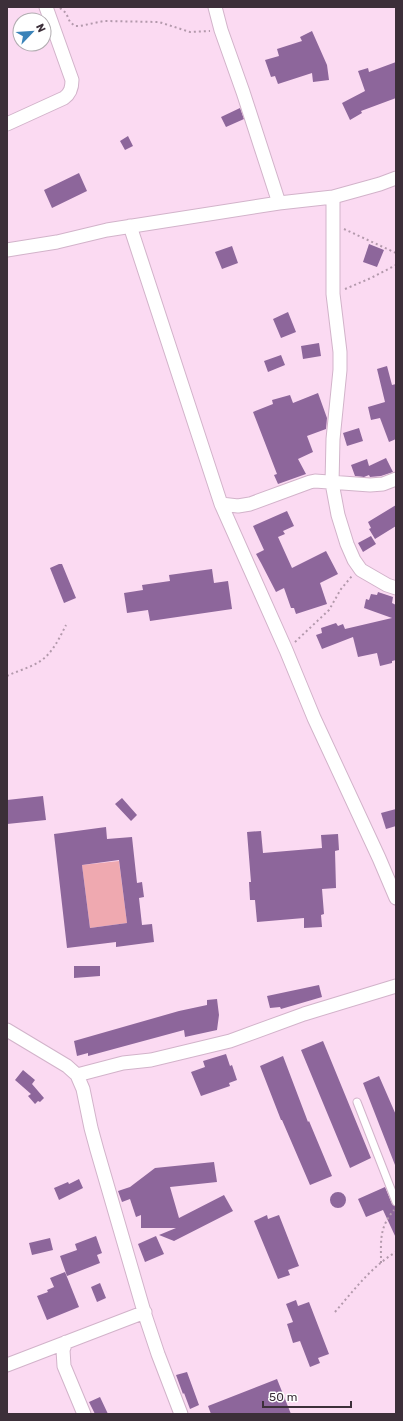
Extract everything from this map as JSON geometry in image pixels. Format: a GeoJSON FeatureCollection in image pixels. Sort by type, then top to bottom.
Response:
{"type":"FeatureCollection","features":[{"type":"Feature","properties":{"kind":"street"},"geometry":{"type":"LineString","coordinates":[[7,124],[69,95],[72,80],[46,7]]}},
{"type":"Feature","properties":{"kind":"street"},"geometry":{"type":"LineString","coordinates":[[215,7],[221,30],[279,203]]}},
{"type":"Feature","properties":{"kind":"street"},"geometry":{"type":"LineString","coordinates":[[7,250],[57,242],[130,226],[279,203],[333,197],[396,178]]}},
{"type":"Feature","properties":{"kind":"street"},"geometry":{"type":"LineString","coordinates":[[333,197],[333,294],[340,352],[340,370],[333,439],[332,483],[338,515],[347,544],[354,560],[361,570],[387,585],[396,588]]}},
{"type":"Feature","properties":{"kind":"street"},"geometry":{"type":"LineString","coordinates":[[130,226],[221,504],[286,650],[314,718],[396,898]]}},
{"type":"Feature","properties":{"kind":"street"},"geometry":{"type":"LineString","coordinates":[[221,504],[238,506],[250,504],[310,482],[322,481],[370,485],[383,484],[396,479]]}},
{"type":"Feature","properties":{"kind":"street"},"geometry":{"type":"LineString","coordinates":[[76,1075],[123,1063],[151,1060],[230,1040],[304,1014],[396,987]]}},
{"type":"Feature","properties":{"kind":"street"},"geometry":{"type":"LineString","coordinates":[[7,1030],[66,1066],[76,1075],[83,1089],[93,1136],[145,1312],[158,1354],[181,1414]]}},
{"type":"Feature","properties":{"kind":"street"},"geometry":{"type":"LineString","coordinates":[[7,1365],[145,1312]]}},
{"type":"Feature","properties":{"kind":"street"},"geometry":{"type":"LineString","coordinates":[[66,1342],[63,1350],[64,1366],[84,1414]]}},
{"type":"Feature","properties":{"kind":"lane"},"geometry":{"type":"LineString","coordinates":[[357,1102],[396,1202]]}},
{"type":"Feature","properties":{"kind":"path"},"geometry":{"type":"LineString","coordinates":[[59,8],[66,13],[70,22],[75,26],[104,21],[159,22],[190,32],[221,30]]}},
{"type":"Feature","properties":{"kind":"path"},"geometry":{"type":"LineString","coordinates":[[333,224],[396,253]]}},
{"type":"Feature","properties":{"kind":"path"},"geometry":{"type":"LineString","coordinates":[[333,294],[371,278],[396,265]]}},
{"type":"Feature","properties":{"kind":"path"},"geometry":{"type":"LineString","coordinates":[[286,650],[326,614],[350,578],[361,570]]}},
{"type":"Feature","properties":{"kind":"path"},"geometry":{"type":"LineString","coordinates":[[7,676],[39,662],[50,653],[66,625]]}},
{"type":"Feature","properties":{"kind":"path"},"geometry":{"type":"LineString","coordinates":[[380,1263],[383,1228],[386,1221],[396,1208]]}},
{"type":"Feature","properties":{"kind":"path"},"geometry":{"type":"LineString","coordinates":[[335,1312],[380,1263],[396,1252]]}},
{"type":"Feature","properties":{"kind":"shaded area"},"geometry":{"type":"Polygon","coordinates":[[[119,861],[127,923],[90,928],[82,865],[119,861]]]}},
{"type":"Feature","properties":{"kind":"building"},"geometry":{"type":"Polygon","coordinates":[[[312,31],[327,65],[329,80],[313,82],[312,73],[278,84],[275,76],[271,77],[265,60],[279,56],[277,49],[302,41],[300,37],[312,31]]]}},
{"type":"Feature","properties":{"kind":"building"},"geometry":{"type":"Polygon","coordinates":[[[396,62],[396,98],[361,111],[362,113],[350,120],[342,103],[365,91],[358,71],[368,68],[369,72],[396,62]]]}},
{"type":"Feature","properties":{"kind":"building"},"geometry":{"type":"Polygon","coordinates":[[[240,108],[244,119],[226,127],[221,117],[240,108]]]}},
{"type":"Feature","properties":{"kind":"building"},"geometry":{"type":"Polygon","coordinates":[[[128,136],[133,146],[125,150],[120,141],[128,136]]]}},
{"type":"Feature","properties":{"kind":"building"},"geometry":{"type":"Polygon","coordinates":[[[79,173],[87,191],[52,208],[44,190],[79,173]]]}},
{"type":"Feature","properties":{"kind":"building"},"geometry":{"type":"Polygon","coordinates":[[[369,244],[384,250],[377,267],[363,262],[369,244]]]}},
{"type":"Feature","properties":{"kind":"building"},"geometry":{"type":"Polygon","coordinates":[[[232,246],[238,263],[222,269],[215,252],[232,246]]]}},
{"type":"Feature","properties":{"kind":"building"},"geometry":{"type":"Polygon","coordinates":[[[288,312],[296,332],[281,338],[273,319],[288,312]]]}},
{"type":"Feature","properties":{"kind":"building"},"geometry":{"type":"Polygon","coordinates":[[[319,343],[321,356],[303,359],[301,346],[319,343]]]}},
{"type":"Feature","properties":{"kind":"building"},"geometry":{"type":"Polygon","coordinates":[[[281,355],[285,365],[268,372],[264,361],[281,355]]]}},
{"type":"Feature","properties":{"kind":"building"},"geometry":{"type":"Polygon","coordinates":[[[387,366],[392,385],[396,384],[396,439],[389,442],[380,418],[371,420],[368,407],[385,402],[377,369],[387,366]]]}},
{"type":"Feature","properties":{"kind":"building"},"geometry":{"type":"Polygon","coordinates":[[[318,393],[327,418],[326,429],[307,436],[313,452],[298,459],[306,474],[278,484],[274,475],[277,474],[253,412],[273,404],[272,400],[290,395],[293,403],[318,393]]]}},
{"type":"Feature","properties":{"kind":"building"},"geometry":{"type":"Polygon","coordinates":[[[359,428],[363,441],[347,446],[343,433],[359,428]]]}},
{"type":"Feature","properties":{"kind":"building"},"geometry":{"type":"Polygon","coordinates":[[[386,458],[393,472],[381,476],[355,476],[351,465],[367,459],[369,466],[386,458]]]}},
{"type":"Feature","properties":{"kind":"building"},"geometry":{"type":"Polygon","coordinates":[[[396,505],[396,526],[375,539],[369,529],[371,528],[368,522],[396,505]]]}},
{"type":"Feature","properties":{"kind":"building"},"geometry":{"type":"Polygon","coordinates":[[[287,511],[294,526],[283,531],[285,534],[278,537],[292,568],[326,551],[338,574],[320,583],[327,604],[296,614],[294,608],[291,608],[284,588],[276,592],[256,554],[264,550],[253,526],[287,511]]]}},
{"type":"Feature","properties":{"kind":"building"},"geometry":{"type":"Polygon","coordinates":[[[371,536],[376,544],[363,552],[358,543],[371,536]]]}},
{"type":"Feature","properties":{"kind":"building"},"geometry":{"type":"Polygon","coordinates":[[[62,564],[76,598],[64,603],[50,568],[62,564]]]}},
{"type":"Feature","properties":{"kind":"building"},"geometry":{"type":"Polygon","coordinates":[[[212,569],[214,583],[228,581],[232,609],[150,621],[148,610],[127,613],[124,593],[143,590],[142,585],[170,581],[169,575],[212,569]]]}},
{"type":"Feature","properties":{"kind":"building"},"geometry":{"type":"Polygon","coordinates":[[[378,592],[393,597],[392,603],[396,605],[396,660],[392,661],[392,663],[380,666],[377,653],[358,657],[353,637],[322,649],[316,635],[322,633],[321,628],[336,623],[338,626],[343,624],[345,629],[392,618],[364,608],[366,599],[369,600],[371,594],[377,595],[378,592]]]}},
{"type":"Feature","properties":{"kind":"building"},"geometry":{"type":"Polygon","coordinates":[[[43,796],[46,820],[7,824],[7,800],[43,796]]]}},
{"type":"Feature","properties":{"kind":"building"},"geometry":{"type":"Polygon","coordinates":[[[122,798],[137,815],[131,821],[115,804],[122,798]]]}},
{"type":"Feature","properties":{"kind":"building"},"geometry":{"type":"Polygon","coordinates":[[[396,809],[396,826],[386,829],[381,813],[396,809]]]}},
{"type":"Feature","properties":{"kind":"building"},"geometry":{"type":"Polygon","coordinates":[[[106,827],[107,839],[132,837],[137,883],[142,882],[144,897],[139,898],[142,925],[152,924],[154,942],[116,947],[116,942],[67,948],[54,834],[106,827]],[[119,860],[82,865],[90,928],[127,923],[119,860]]]}},
{"type":"Feature","properties":{"kind":"building"},"geometry":{"type":"Polygon","coordinates":[[[261,831],[263,853],[322,848],[321,835],[338,834],[339,850],[335,851],[336,888],[322,889],[324,914],[321,915],[322,927],[304,928],[304,918],[257,922],[255,900],[250,900],[249,882],[251,882],[247,832],[261,831]]]}},
{"type":"Feature","properties":{"kind":"building"},"geometry":{"type":"Polygon","coordinates":[[[74,966],[100,966],[100,976],[74,978],[74,966]]]}},
{"type":"Feature","properties":{"kind":"building"},"geometry":{"type":"Polygon","coordinates":[[[319,985],[322,997],[281,1009],[280,1007],[270,1008],[267,996],[319,985]]]}},
{"type":"Feature","properties":{"kind":"building"},"geometry":{"type":"Polygon","coordinates":[[[217,999],[219,1015],[217,1030],[185,1037],[184,1030],[88,1056],[88,1053],[77,1056],[74,1041],[179,1011],[207,1005],[207,1000],[217,999]]]}},
{"type":"Feature","properties":{"kind":"building"},"geometry":{"type":"Polygon","coordinates":[[[323,1041],[371,1158],[350,1168],[301,1050],[323,1041]]]}},
{"type":"Feature","properties":{"kind":"building"},"geometry":{"type":"Polygon","coordinates":[[[226,1054],[230,1066],[232,1065],[237,1080],[229,1083],[230,1086],[201,1096],[191,1072],[205,1067],[203,1061],[226,1054]]]}},
{"type":"Feature","properties":{"kind":"building"},"geometry":{"type":"Polygon","coordinates":[[[283,1056],[308,1122],[309,1121],[332,1176],[310,1185],[281,1120],[260,1066],[283,1056]]]}},
{"type":"Feature","properties":{"kind":"building"},"geometry":{"type":"Polygon","coordinates":[[[23,1070],[35,1080],[32,1084],[44,1098],[40,1102],[38,1101],[35,1104],[28,1096],[31,1094],[15,1080],[23,1070]]]}},
{"type":"Feature","properties":{"kind":"building"},"geometry":{"type":"Polygon","coordinates":[[[379,1076],[396,1115],[395,1165],[363,1083],[379,1076]]]}},
{"type":"Feature","properties":{"kind":"building"},"geometry":{"type":"Polygon","coordinates":[[[214,1162],[217,1182],[170,1187],[179,1218],[224,1195],[233,1211],[174,1241],[159,1235],[176,1228],[141,1228],[141,1215],[136,1217],[130,1199],[122,1202],[118,1191],[130,1187],[155,1168],[214,1162]]]}},
{"type":"Feature","properties":{"kind":"building"},"geometry":{"type":"Polygon","coordinates":[[[79,1179],[83,1188],[59,1200],[54,1188],[68,1182],[69,1184],[79,1179]]]}},
{"type":"Feature","properties":{"kind":"building"},"geometry":{"type":"Polygon","coordinates":[[[385,1187],[392,1204],[396,1207],[396,1238],[383,1210],[366,1217],[358,1199],[385,1187]]]}},
{"type":"Feature","properties":{"kind":"building"},"geometry":{"type":"Polygon","coordinates":[[[338,1192],[345,1197],[346,1200],[341,1207],[338,1208],[331,1203],[330,1200],[335,1193],[338,1192]]]}},
{"type":"Feature","properties":{"kind":"building"},"geometry":{"type":"Polygon","coordinates":[[[267,1215],[268,1219],[279,1215],[299,1266],[288,1270],[290,1275],[278,1279],[254,1221],[267,1215]]]}},
{"type":"Feature","properties":{"kind":"building"},"geometry":{"type":"Polygon","coordinates":[[[96,1236],[102,1253],[97,1255],[100,1263],[67,1276],[60,1256],[77,1250],[75,1244],[96,1236]]]}},
{"type":"Feature","properties":{"kind":"building"},"geometry":{"type":"Polygon","coordinates":[[[156,1236],[164,1254],[145,1262],[138,1244],[156,1236]]]}},
{"type":"Feature","properties":{"kind":"building"},"geometry":{"type":"Polygon","coordinates":[[[50,1238],[53,1250],[32,1255],[29,1243],[50,1238]]]}},
{"type":"Feature","properties":{"kind":"building"},"geometry":{"type":"Polygon","coordinates":[[[65,1272],[79,1307],[47,1320],[37,1296],[48,1292],[47,1290],[54,1287],[50,1278],[65,1272]]]}},
{"type":"Feature","properties":{"kind":"building"},"geometry":{"type":"Polygon","coordinates":[[[100,1283],[106,1298],[97,1302],[91,1287],[100,1283]]]}},
{"type":"Feature","properties":{"kind":"building"},"geometry":{"type":"Polygon","coordinates":[[[296,1300],[298,1306],[309,1302],[329,1354],[318,1358],[320,1363],[310,1367],[300,1341],[293,1343],[287,1324],[293,1322],[286,1304],[296,1300]]]}},
{"type":"Feature","properties":{"kind":"building"},"geometry":{"type":"Polygon","coordinates":[[[187,1372],[199,1405],[190,1409],[176,1375],[187,1372]]]}},
{"type":"Feature","properties":{"kind":"building"},"geometry":{"type":"Polygon","coordinates":[[[277,1379],[291,1414],[211,1414],[208,1406],[277,1379]]]}},
{"type":"Feature","properties":{"kind":"building"},"geometry":{"type":"Polygon","coordinates":[[[100,1397],[108,1414],[95,1414],[89,1402],[100,1397]]]}}]}
